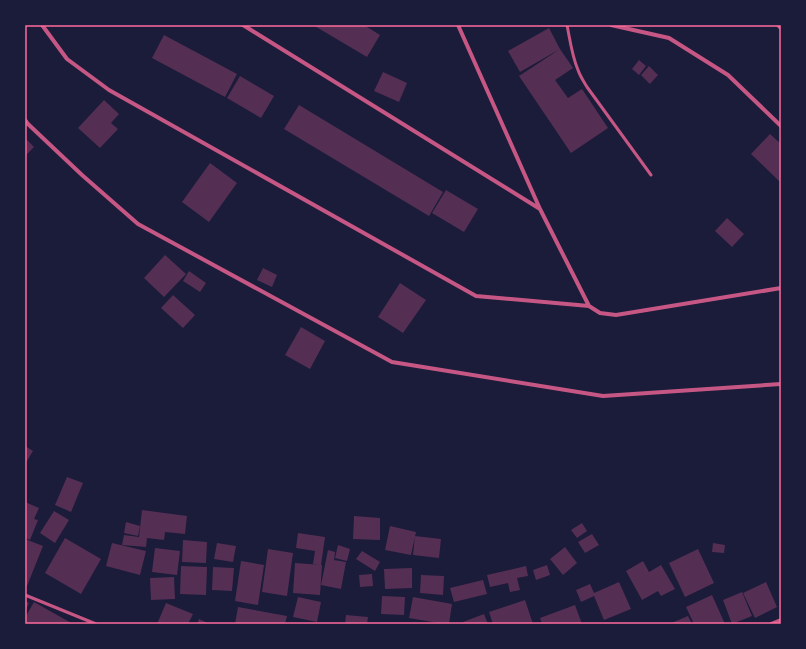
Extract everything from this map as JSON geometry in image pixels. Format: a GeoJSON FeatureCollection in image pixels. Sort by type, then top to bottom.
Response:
{"type":"FeatureCollection","features":[{"type":"Feature","properties":{"kind":"street"},"geometry":{"type":"LineString","coordinates":[[42,25],[67,59],[109,90],[476,296],[589,306],[600,313],[616,315],[781,288]]}},
{"type":"Feature","properties":{"kind":"street"},"geometry":{"type":"LineString","coordinates":[[245,25],[540,209]]}},
{"type":"Feature","properties":{"kind":"street"},"geometry":{"type":"LineString","coordinates":[[458,25],[540,209],[589,306]]}},
{"type":"Feature","properties":{"kind":"street"},"geometry":{"type":"LineString","coordinates":[[611,25],[669,38],[728,76],[781,126]]}},
{"type":"Feature","properties":{"kind":"street"},"geometry":{"type":"LineString","coordinates":[[778,25],[781,28]]}},
{"type":"Feature","properties":{"kind":"street"},"geometry":{"type":"LineString","coordinates":[[25,120],[82,175],[138,224],[392,362],[603,396],[781,384]]}},
{"type":"Feature","properties":{"kind":"street"},"geometry":{"type":"LineString","coordinates":[[771,624],[781,620]]}},
{"type":"Feature","properties":{"kind":"lane"},"geometry":{"type":"LineString","coordinates":[[567,25],[577,69],[587,87],[651,175]]}},
{"type":"Feature","properties":{"kind":"lane"},"geometry":{"type":"LineString","coordinates":[[25,595],[96,624]]}},
{"type":"Feature","properties":{"kind":"building"},"geometry":{"type":"Polygon","coordinates":[[[313,25],[364,25],[380,35],[367,57],[313,25]]]}},
{"type":"Feature","properties":{"kind":"building"},"geometry":{"type":"Polygon","coordinates":[[[549,28],[560,49],[520,72],[508,51],[549,28]]]}},
{"type":"Feature","properties":{"kind":"building"},"geometry":{"type":"Polygon","coordinates":[[[164,35],[237,74],[225,97],[152,58],[164,35]]]}},
{"type":"Feature","properties":{"kind":"building"},"geometry":{"type":"Polygon","coordinates":[[[560,49],[573,68],[555,80],[568,98],[582,89],[608,128],[571,153],[519,76],[560,49]]]}},
{"type":"Feature","properties":{"kind":"building"},"geometry":{"type":"Polygon","coordinates":[[[639,60],[646,66],[639,75],[632,69],[639,60]]]}},
{"type":"Feature","properties":{"kind":"building"},"geometry":{"type":"Polygon","coordinates":[[[649,66],[658,75],[650,84],[641,75],[649,66]]]}},
{"type":"Feature","properties":{"kind":"building"},"geometry":{"type":"Polygon","coordinates":[[[383,72],[407,83],[399,102],[374,91],[383,72]]]}},
{"type":"Feature","properties":{"kind":"building"},"geometry":{"type":"Polygon","coordinates":[[[240,76],[274,96],[261,118],[227,98],[240,76]]]}},
{"type":"Feature","properties":{"kind":"building"},"geometry":{"type":"Polygon","coordinates":[[[104,100],[119,114],[111,123],[118,129],[100,148],[78,128],[104,100]]]}},
{"type":"Feature","properties":{"kind":"building"},"geometry":{"type":"Polygon","coordinates":[[[299,105],[443,192],[429,216],[284,129],[299,105]]]}},
{"type":"Feature","properties":{"kind":"building"},"geometry":{"type":"Polygon","coordinates":[[[770,134],[781,144],[781,179],[779,181],[751,154],[770,134]]]}},
{"type":"Feature","properties":{"kind":"building"},"geometry":{"type":"Polygon","coordinates":[[[25,138],[34,147],[25,156],[25,138]]]}},
{"type":"Feature","properties":{"kind":"building"},"geometry":{"type":"Polygon","coordinates":[[[210,163],[237,183],[209,222],[182,202],[210,163]]]}},
{"type":"Feature","properties":{"kind":"building"},"geometry":{"type":"Polygon","coordinates":[[[446,190],[478,209],[464,232],[432,213],[446,190]]]}},
{"type":"Feature","properties":{"kind":"building"},"geometry":{"type":"Polygon","coordinates":[[[727,218],[744,234],[732,247],[715,231],[727,218]]]}},
{"type":"Feature","properties":{"kind":"building"},"geometry":{"type":"Polygon","coordinates":[[[165,255],[186,274],[164,297],[144,278],[165,255]]]}},
{"type":"Feature","properties":{"kind":"building"},"geometry":{"type":"Polygon","coordinates":[[[263,268],[277,275],[272,287],[257,280],[263,268]]]}},
{"type":"Feature","properties":{"kind":"building"},"geometry":{"type":"Polygon","coordinates":[[[189,271],[206,283],[200,292],[183,281],[189,271]]]}},
{"type":"Feature","properties":{"kind":"building"},"geometry":{"type":"Polygon","coordinates":[[[400,283],[426,300],[403,333],[378,317],[400,283]]]}},
{"type":"Feature","properties":{"kind":"building"},"geometry":{"type":"Polygon","coordinates":[[[173,295],[195,315],[183,328],[161,308],[173,295]]]}},
{"type":"Feature","properties":{"kind":"building"},"geometry":{"type":"Polygon","coordinates":[[[301,327],[325,341],[310,369],[285,355],[301,327]]]}},
{"type":"Feature","properties":{"kind":"building"},"geometry":{"type":"Polygon","coordinates":[[[25,446],[33,451],[25,464],[25,446]]]}},
{"type":"Feature","properties":{"kind":"building"},"geometry":{"type":"Polygon","coordinates":[[[67,477],[83,483],[71,512],[55,505],[67,477]]]}},
{"type":"Feature","properties":{"kind":"building"},"geometry":{"type":"Polygon","coordinates":[[[25,502],[39,508],[34,519],[38,520],[30,540],[25,538],[25,502]]]}},
{"type":"Feature","properties":{"kind":"building"},"geometry":{"type":"Polygon","coordinates":[[[142,510],[187,516],[185,534],[165,532],[164,540],[147,538],[146,547],[122,545],[124,535],[139,537],[142,510]]]}},
{"type":"Feature","properties":{"kind":"building"},"geometry":{"type":"Polygon","coordinates":[[[54,511],[69,520],[55,543],[40,533],[54,511]]]}},
{"type":"Feature","properties":{"kind":"building"},"geometry":{"type":"Polygon","coordinates":[[[354,516],[380,518],[380,540],[353,539],[354,516]]]}},
{"type":"Feature","properties":{"kind":"building"},"geometry":{"type":"Polygon","coordinates":[[[126,522],[140,526],[138,536],[124,533],[126,522]]]}},
{"type":"Feature","properties":{"kind":"building"},"geometry":{"type":"Polygon","coordinates":[[[582,523],[587,531],[577,538],[571,530],[582,523]]]}},
{"type":"Feature","properties":{"kind":"building"},"geometry":{"type":"Polygon","coordinates":[[[390,526],[416,532],[411,555],[385,550],[390,526]]]}},
{"type":"Feature","properties":{"kind":"building"},"geometry":{"type":"Polygon","coordinates":[[[298,533],[325,537],[321,565],[313,564],[315,551],[296,548],[298,533]]]}},
{"type":"Feature","properties":{"kind":"building"},"geometry":{"type":"Polygon","coordinates":[[[592,534],[599,545],[585,553],[578,542],[592,534]]]}},
{"type":"Feature","properties":{"kind":"building"},"geometry":{"type":"Polygon","coordinates":[[[415,536],[441,539],[439,558],[413,555],[415,536]]]}},
{"type":"Feature","properties":{"kind":"building"},"geometry":{"type":"Polygon","coordinates":[[[65,538],[101,559],[81,594],[45,573],[65,538]]]}},
{"type":"Feature","properties":{"kind":"building"},"geometry":{"type":"Polygon","coordinates":[[[25,539],[43,546],[27,586],[25,585],[25,539]]]}},
{"type":"Feature","properties":{"kind":"building"},"geometry":{"type":"Polygon","coordinates":[[[183,540],[207,542],[206,563],[182,562],[183,540]]]}},
{"type":"Feature","properties":{"kind":"building"},"geometry":{"type":"Polygon","coordinates":[[[112,543],[146,551],[140,575],[106,566],[112,543]]]}},
{"type":"Feature","properties":{"kind":"building"},"geometry":{"type":"Polygon","coordinates":[[[217,543],[236,546],[233,562],[214,559],[217,543]]]}},
{"type":"Feature","properties":{"kind":"building"},"geometry":{"type":"Polygon","coordinates":[[[713,543],[725,545],[724,553],[712,552],[713,543]]]}},
{"type":"Feature","properties":{"kind":"building"},"geometry":{"type":"Polygon","coordinates":[[[338,545],[350,549],[347,561],[335,558],[338,545]]]}},
{"type":"Feature","properties":{"kind":"building"},"geometry":{"type":"Polygon","coordinates":[[[565,547],[577,563],[563,575],[550,559],[565,547]]]}},
{"type":"Feature","properties":{"kind":"building"},"geometry":{"type":"Polygon","coordinates":[[[155,548],[180,551],[177,575],[152,572],[155,548]]]}},
{"type":"Feature","properties":{"kind":"building"},"geometry":{"type":"Polygon","coordinates":[[[268,549],[293,553],[287,596],[262,592],[268,549]]]}},
{"type":"Feature","properties":{"kind":"building"},"geometry":{"type":"Polygon","coordinates":[[[698,549],[714,583],[685,597],[669,563],[698,549]]]}},
{"type":"Feature","properties":{"kind":"building"},"geometry":{"type":"Polygon","coordinates":[[[328,550],[335,552],[334,560],[346,562],[341,589],[321,585],[328,550]]]}},
{"type":"Feature","properties":{"kind":"building"},"geometry":{"type":"Polygon","coordinates":[[[362,551],[380,562],[375,571],[356,559],[362,551]]]}},
{"type":"Feature","properties":{"kind":"building"},"geometry":{"type":"Polygon","coordinates":[[[241,561],[264,565],[258,605],[235,601],[241,561]]]}},
{"type":"Feature","properties":{"kind":"building"},"geometry":{"type":"Polygon","coordinates":[[[643,561],[649,572],[661,565],[675,589],[661,596],[658,591],[642,600],[626,571],[643,561]]]}},
{"type":"Feature","properties":{"kind":"building"},"geometry":{"type":"Polygon","coordinates":[[[295,563],[322,565],[320,595],[293,593],[295,563]]]}},
{"type":"Feature","properties":{"kind":"building"},"geometry":{"type":"Polygon","coordinates":[[[547,565],[550,575],[536,580],[533,570],[547,565]]]}},
{"type":"Feature","properties":{"kind":"building"},"geometry":{"type":"Polygon","coordinates":[[[181,566],[207,567],[206,595],[180,594],[181,566]]]}},
{"type":"Feature","properties":{"kind":"building"},"geometry":{"type":"Polygon","coordinates":[[[526,566],[528,576],[517,578],[520,590],[510,592],[508,583],[490,587],[487,575],[526,566]]]}},
{"type":"Feature","properties":{"kind":"building"},"geometry":{"type":"Polygon","coordinates":[[[213,567],[234,568],[232,591],[212,590],[213,567]]]}},
{"type":"Feature","properties":{"kind":"building"},"geometry":{"type":"Polygon","coordinates":[[[412,568],[412,588],[385,589],[384,569],[412,568]]]}},
{"type":"Feature","properties":{"kind":"building"},"geometry":{"type":"Polygon","coordinates":[[[372,574],[373,586],[360,587],[359,575],[372,574]]]}},
{"type":"Feature","properties":{"kind":"building"},"geometry":{"type":"Polygon","coordinates":[[[421,575],[444,576],[443,595],[420,593],[421,575]]]}},
{"type":"Feature","properties":{"kind":"building"},"geometry":{"type":"Polygon","coordinates":[[[174,577],[175,599],[151,600],[150,578],[174,577]]]}},
{"type":"Feature","properties":{"kind":"building"},"geometry":{"type":"Polygon","coordinates":[[[483,580],[487,594],[454,602],[450,588],[483,580]]]}},
{"type":"Feature","properties":{"kind":"building"},"geometry":{"type":"Polygon","coordinates":[[[619,582],[631,609],[604,620],[594,596],[581,602],[576,590],[590,584],[594,593],[619,582]]]}},
{"type":"Feature","properties":{"kind":"building"},"geometry":{"type":"Polygon","coordinates":[[[766,582],[777,607],[755,618],[743,593],[766,582]]]}},
{"type":"Feature","properties":{"kind":"building"},"geometry":{"type":"Polygon","coordinates":[[[742,592],[752,616],[732,624],[723,600],[742,592]]]}},
{"type":"Feature","properties":{"kind":"building"},"geometry":{"type":"Polygon","coordinates":[[[712,595],[725,624],[694,624],[686,607],[712,595]]]}},
{"type":"Feature","properties":{"kind":"building"},"geometry":{"type":"Polygon","coordinates":[[[382,596],[405,597],[404,615],[381,614],[382,596]]]}},
{"type":"Feature","properties":{"kind":"building"},"geometry":{"type":"Polygon","coordinates":[[[298,597],[321,602],[317,622],[293,617],[298,597]]]}},
{"type":"Feature","properties":{"kind":"building"},"geometry":{"type":"Polygon","coordinates":[[[413,597],[452,604],[449,624],[409,618],[413,597]]]}},
{"type":"Feature","properties":{"kind":"building"},"geometry":{"type":"Polygon","coordinates":[[[525,600],[533,624],[493,624],[489,612],[525,600]]]}},
{"type":"Feature","properties":{"kind":"building"},"geometry":{"type":"Polygon","coordinates":[[[25,601],[29,603],[25,611],[25,601]]]}},
{"type":"Feature","properties":{"kind":"building"},"geometry":{"type":"Polygon","coordinates":[[[34,602],[73,624],[25,624],[25,618],[34,602]]]}},
{"type":"Feature","properties":{"kind":"building"},"geometry":{"type":"Polygon","coordinates":[[[166,603],[193,614],[188,624],[157,624],[166,603]]]}},
{"type":"Feature","properties":{"kind":"building"},"geometry":{"type":"Polygon","coordinates":[[[575,605],[582,624],[542,624],[540,618],[575,605]]]}},
{"type":"Feature","properties":{"kind":"building"},"geometry":{"type":"Polygon","coordinates":[[[238,607],[287,616],[285,624],[235,624],[238,607]]]}},
{"type":"Feature","properties":{"kind":"building"},"geometry":{"type":"Polygon","coordinates":[[[484,614],[488,624],[463,624],[463,622],[484,614]]]}},
{"type":"Feature","properties":{"kind":"building"},"geometry":{"type":"Polygon","coordinates":[[[346,615],[368,617],[367,624],[345,624],[346,615]]]}},
{"type":"Feature","properties":{"kind":"building"},"geometry":{"type":"Polygon","coordinates":[[[688,616],[692,624],[669,624],[688,616]]]}},
{"type":"Feature","properties":{"kind":"building"},"geometry":{"type":"Polygon","coordinates":[[[199,619],[210,624],[197,624],[199,619]]]}}]}
